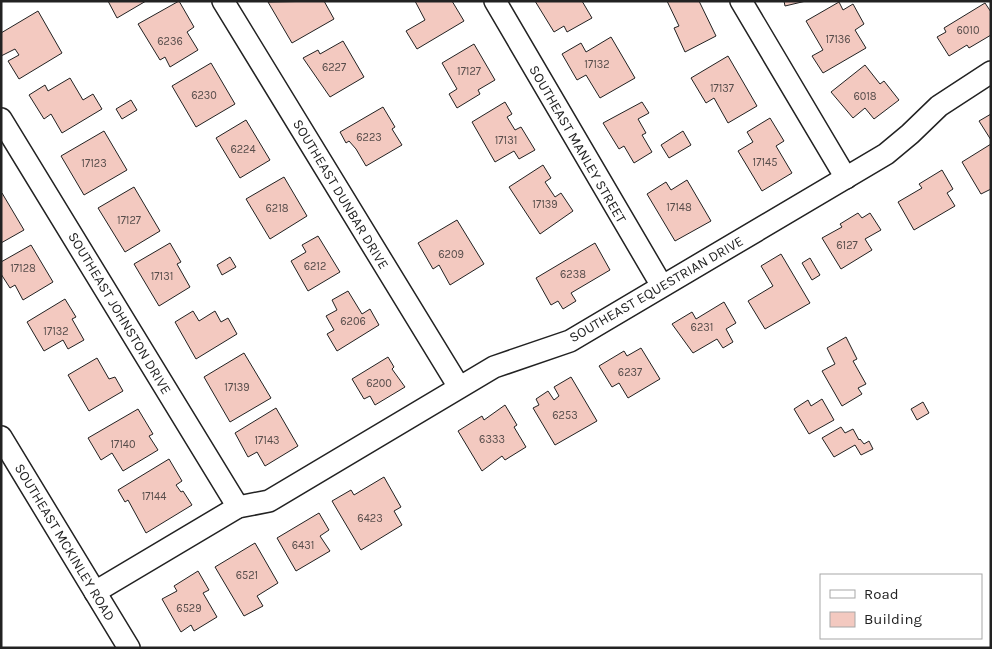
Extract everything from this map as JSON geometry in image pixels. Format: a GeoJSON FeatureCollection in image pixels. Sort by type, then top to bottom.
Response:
{"type":"FeatureCollection","features":[{"type":"Feature","properties":{"kind":"street","name":"SOUTHEAST DUNBAR DRIVE"},"geometry":{"type":"LineString","coordinates":[[223,1],[459,387]]}},
{"type":"Feature","properties":{"kind":"street","name":"SOUTHEAST MANLEY STREET"},"geometry":{"type":"LineString","coordinates":[[495,1],[662,286]]}},
{"type":"Feature","properties":{"kind":"street"},"geometry":{"type":"LineString","coordinates":[[741,1],[846,178]]}},
{"type":"Feature","properties":{"kind":"street","name":"SOUTHEAST EQUESTRIAN DRIVE"},"geometry":{"type":"LineString","coordinates":[[95,592],[238,507],[269,501],[459,387],[514,359],[570,341],[886,154],[939,106],[991,72]]}},
{"type":"Feature","properties":{"kind":"street","name":"SOUTHEAST JOHNSTON DRIVE"},"geometry":{"type":"LineString","coordinates":[[1,120],[238,507]]}},
{"type":"Feature","properties":{"kind":"street","name":"SOUTHEAST MCKINLEY ROAD"},"geometry":{"type":"LineString","coordinates":[[1,437],[129,648]]}},
{"type":"Feature","properties":{"kind":"building"},"geometry":{"type":"Polygon","coordinates":[[[108,1],[146,1],[117,18],[108,1]]]}},
{"type":"Feature","properties":{"kind":"building"},"geometry":{"type":"Polygon","coordinates":[[[179,1],[194,27],[187,32],[198,50],[170,67],[165,57],[160,60],[138,24],[179,1]]]}},
{"type":"Feature","properties":{"kind":"building"},"geometry":{"type":"Polygon","coordinates":[[[324,1],[334,19],[292,43],[268,2],[324,1]]]}},
{"type":"Feature","properties":{"kind":"building"},"geometry":{"type":"Polygon","coordinates":[[[415,1],[452,1],[464,21],[417,49],[406,31],[425,20],[415,1]]]}},
{"type":"Feature","properties":{"kind":"building"},"geometry":{"type":"Polygon","coordinates":[[[535,1],[582,1],[592,18],[567,32],[564,26],[554,32],[535,1]]]}},
{"type":"Feature","properties":{"kind":"building"},"geometry":{"type":"Polygon","coordinates":[[[667,1],[699,1],[716,36],[685,52],[674,28],[679,26],[667,1]]]}},
{"type":"Feature","properties":{"kind":"building"},"geometry":{"type":"Polygon","coordinates":[[[784,1],[806,1],[785,6],[784,1]]]}},
{"type":"Feature","properties":{"kind":"building"},"geometry":{"type":"Polygon","coordinates":[[[839,2],[843,10],[853,4],[864,24],[855,30],[866,48],[823,73],[812,56],[823,50],[806,21],[839,2]]]}},
{"type":"Feature","properties":{"kind":"building"},"geometry":{"type":"Polygon","coordinates":[[[985,3],[991,12],[991,35],[969,48],[967,45],[949,56],[937,37],[946,32],[944,28],[985,3]]]}},
{"type":"Feature","properties":{"kind":"building"},"geometry":{"type":"Polygon","coordinates":[[[38,11],[62,53],[19,79],[8,61],[19,55],[15,49],[1,56],[1,33],[38,11]]]}},
{"type":"Feature","properties":{"kind":"building"},"geometry":{"type":"Polygon","coordinates":[[[611,37],[635,78],[600,98],[586,75],[577,80],[562,54],[581,43],[586,52],[611,37]]]}},
{"type":"Feature","properties":{"kind":"building"},"geometry":{"type":"Polygon","coordinates":[[[343,41],[364,77],[330,97],[303,58],[318,50],[320,54],[343,41]]]}},
{"type":"Feature","properties":{"kind":"building"},"geometry":{"type":"Polygon","coordinates":[[[474,44],[495,80],[478,90],[480,94],[457,108],[449,94],[457,89],[442,63],[474,44]]]}},
{"type":"Feature","properties":{"kind":"building"},"geometry":{"type":"Polygon","coordinates":[[[728,56],[757,106],[728,123],[714,98],[706,103],[691,78],[728,56]]]}},
{"type":"Feature","properties":{"kind":"building"},"geometry":{"type":"Polygon","coordinates":[[[211,63],[235,104],[196,127],[172,86],[211,63]]]}},
{"type":"Feature","properties":{"kind":"building"},"geometry":{"type":"Polygon","coordinates":[[[865,65],[880,84],[884,81],[899,100],[874,119],[865,108],[853,118],[831,92],[865,65]]]}},
{"type":"Feature","properties":{"kind":"building"},"geometry":{"type":"Polygon","coordinates":[[[70,78],[83,100],[93,94],[102,109],[62,133],[51,114],[44,119],[29,95],[45,85],[48,91],[70,78]]]}},
{"type":"Feature","properties":{"kind":"building"},"geometry":{"type":"Polygon","coordinates":[[[131,100],[137,110],[122,119],[116,109],[131,100]]]}},
{"type":"Feature","properties":{"kind":"building"},"geometry":{"type":"Polygon","coordinates":[[[505,102],[512,114],[507,117],[515,130],[521,127],[535,150],[519,159],[514,151],[495,162],[472,122],[505,102]]]}},
{"type":"Feature","properties":{"kind":"building"},"geometry":{"type":"Polygon","coordinates":[[[642,102],[649,113],[638,119],[646,133],[642,135],[652,152],[634,163],[624,146],[619,149],[603,123],[642,102]]]}},
{"type":"Feature","properties":{"kind":"building"},"geometry":{"type":"Polygon","coordinates":[[[383,107],[395,127],[392,129],[402,145],[366,166],[356,149],[349,141],[346,143],[340,132],[383,107]]]}},
{"type":"Feature","properties":{"kind":"building"},"geometry":{"type":"Polygon","coordinates":[[[991,114],[991,140],[979,121],[991,114]]]}},
{"type":"Feature","properties":{"kind":"building"},"geometry":{"type":"Polygon","coordinates":[[[770,118],[784,141],[776,146],[792,173],[762,191],[738,151],[753,142],[747,132],[770,118]]]}},
{"type":"Feature","properties":{"kind":"building"},"geometry":{"type":"Polygon","coordinates":[[[246,120],[270,160],[240,178],[216,138],[246,120]]]}},
{"type":"Feature","properties":{"kind":"building"},"geometry":{"type":"Polygon","coordinates":[[[104,131],[127,170],[84,195],[61,156],[104,131]]]}},
{"type":"Feature","properties":{"kind":"building"},"geometry":{"type":"Polygon","coordinates":[[[683,131],[691,145],[669,158],[661,145],[683,131]]]}},
{"type":"Feature","properties":{"kind":"building"},"geometry":{"type":"Polygon","coordinates":[[[991,144],[991,189],[981,194],[962,162],[991,144]]]}},
{"type":"Feature","properties":{"kind":"building"},"geometry":{"type":"Polygon","coordinates":[[[543,165],[551,178],[545,182],[555,197],[561,193],[573,211],[540,234],[509,187],[543,165]]]}},
{"type":"Feature","properties":{"kind":"building"},"geometry":{"type":"Polygon","coordinates":[[[942,170],[953,189],[947,193],[955,206],[914,230],[898,202],[922,188],[919,184],[942,170]]]}},
{"type":"Feature","properties":{"kind":"building"},"geometry":{"type":"Polygon","coordinates":[[[284,177],[307,216],[270,239],[246,199],[284,177]]]}},
{"type":"Feature","properties":{"kind":"building"},"geometry":{"type":"Polygon","coordinates":[[[687,180],[711,221],[675,241],[647,194],[666,182],[671,190],[687,180]]]}},
{"type":"Feature","properties":{"kind":"building"},"geometry":{"type":"Polygon","coordinates":[[[134,187],[160,231],[125,252],[98,208],[134,187]]]}},
{"type":"Feature","properties":{"kind":"building"},"geometry":{"type":"Polygon","coordinates":[[[1,194],[24,230],[1,243],[1,194]]]}},
{"type":"Feature","properties":{"kind":"building"},"geometry":{"type":"Polygon","coordinates":[[[858,213],[862,218],[870,213],[881,230],[865,239],[872,250],[841,269],[822,238],[842,227],[840,224],[858,213]]]}},
{"type":"Feature","properties":{"kind":"building"},"geometry":{"type":"Polygon","coordinates":[[[457,220],[484,264],[450,285],[439,265],[433,269],[418,243],[457,220]]]}},
{"type":"Feature","properties":{"kind":"building"},"geometry":{"type":"Polygon","coordinates":[[[318,236],[340,272],[308,291],[291,261],[306,252],[302,245],[318,236]]]}},
{"type":"Feature","properties":{"kind":"building"},"geometry":{"type":"Polygon","coordinates":[[[170,243],[181,262],[177,264],[190,287],[159,306],[134,264],[170,243]]]}},
{"type":"Feature","properties":{"kind":"building"},"geometry":{"type":"Polygon","coordinates":[[[595,243],[610,270],[571,293],[576,301],[563,309],[558,301],[551,305],[536,278],[595,243]]]}},
{"type":"Feature","properties":{"kind":"building"},"geometry":{"type":"Polygon","coordinates":[[[31,245],[53,282],[23,300],[15,285],[10,288],[1,274],[1,262],[31,245]]]}},
{"type":"Feature","properties":{"kind":"building"},"geometry":{"type":"Polygon","coordinates":[[[781,254],[810,303],[765,329],[748,301],[773,286],[761,266],[781,254]]]}},
{"type":"Feature","properties":{"kind":"building"},"geometry":{"type":"Polygon","coordinates":[[[230,257],[236,267],[222,275],[217,265],[230,257]]]}},
{"type":"Feature","properties":{"kind":"building"},"geometry":{"type":"Polygon","coordinates":[[[810,258],[820,275],[812,280],[802,263],[810,258]]]}},
{"type":"Feature","properties":{"kind":"building"},"geometry":{"type":"Polygon","coordinates":[[[348,291],[362,314],[370,309],[379,325],[337,351],[327,334],[334,330],[326,316],[337,310],[332,300],[348,291]]]}},
{"type":"Feature","properties":{"kind":"building"},"geometry":{"type":"Polygon","coordinates":[[[65,299],[76,317],[72,319],[84,340],[68,349],[63,340],[44,351],[27,322],[65,299]]]}},
{"type":"Feature","properties":{"kind":"building"},"geometry":{"type":"Polygon","coordinates":[[[724,302],[736,323],[726,329],[733,342],[723,348],[717,339],[693,353],[672,324],[692,312],[696,319],[724,302]]]}},
{"type":"Feature","properties":{"kind":"building"},"geometry":{"type":"Polygon","coordinates":[[[193,311],[199,321],[215,311],[221,322],[228,318],[237,334],[196,359],[175,322],[193,311]]]}},
{"type":"Feature","properties":{"kind":"building"},"geometry":{"type":"Polygon","coordinates":[[[846,337],[857,359],[853,361],[866,384],[858,388],[862,394],[842,406],[822,371],[835,364],[827,348],[846,337]]]}},
{"type":"Feature","properties":{"kind":"building"},"geometry":{"type":"Polygon","coordinates":[[[641,348],[660,379],[628,398],[619,383],[612,387],[599,366],[624,351],[627,356],[641,348]]]}},
{"type":"Feature","properties":{"kind":"building"},"geometry":{"type":"Polygon","coordinates":[[[244,353],[271,398],[230,422],[204,377],[244,353]]]}},
{"type":"Feature","properties":{"kind":"building"},"geometry":{"type":"Polygon","coordinates":[[[388,357],[394,367],[392,369],[405,387],[375,405],[370,396],[364,399],[352,379],[388,357]]]}},
{"type":"Feature","properties":{"kind":"building"},"geometry":{"type":"Polygon","coordinates":[[[97,358],[109,379],[115,377],[123,391],[89,411],[68,375],[97,358]]]}},
{"type":"Feature","properties":{"kind":"building"},"geometry":{"type":"Polygon","coordinates":[[[571,377],[597,421],[555,445],[533,408],[539,405],[536,399],[548,391],[554,400],[559,396],[554,387],[571,377]]]}},
{"type":"Feature","properties":{"kind":"building"},"geometry":{"type":"Polygon","coordinates":[[[822,399],[834,420],[809,434],[794,409],[808,400],[811,406],[822,399]]]}},
{"type":"Feature","properties":{"kind":"building"},"geometry":{"type":"Polygon","coordinates":[[[923,402],[929,413],[917,420],[911,409],[923,402]]]}},
{"type":"Feature","properties":{"kind":"building"},"geometry":{"type":"Polygon","coordinates":[[[505,405],[517,425],[514,427],[526,447],[505,460],[502,456],[482,471],[458,431],[482,416],[484,420],[505,405]]]}},
{"type":"Feature","properties":{"kind":"building"},"geometry":{"type":"Polygon","coordinates":[[[276,408],[298,446],[265,466],[257,452],[248,457],[235,433],[276,408]]]}},
{"type":"Feature","properties":{"kind":"building"},"geometry":{"type":"Polygon","coordinates":[[[138,409],[153,434],[149,436],[158,450],[123,471],[112,453],[101,460],[88,438],[138,409]]]}},
{"type":"Feature","properties":{"kind":"building"},"geometry":{"type":"Polygon","coordinates":[[[841,427],[845,433],[853,429],[859,440],[864,444],[869,441],[873,449],[861,455],[855,445],[834,457],[822,438],[841,427]]]}},
{"type":"Feature","properties":{"kind":"building"},"geometry":{"type":"Polygon","coordinates":[[[169,459],[182,481],[176,485],[181,492],[183,491],[192,505],[146,533],[128,500],[125,502],[118,490],[169,459]]]}},
{"type":"Feature","properties":{"kind":"building"},"geometry":{"type":"Polygon","coordinates":[[[384,477],[401,507],[394,511],[402,525],[361,550],[332,501],[351,490],[354,495],[384,477]]]}},
{"type":"Feature","properties":{"kind":"building"},"geometry":{"type":"Polygon","coordinates":[[[319,513],[329,530],[320,536],[330,551],[296,571],[277,538],[319,513]]]}},
{"type":"Feature","properties":{"kind":"building"},"geometry":{"type":"Polygon","coordinates":[[[255,543],[278,583],[257,596],[263,606],[244,616],[215,567],[255,543]]]}},
{"type":"Feature","properties":{"kind":"building"},"geometry":{"type":"Polygon","coordinates":[[[198,571],[209,590],[203,593],[217,617],[194,631],[191,625],[181,632],[162,599],[177,591],[174,586],[198,571]]]}}]}
